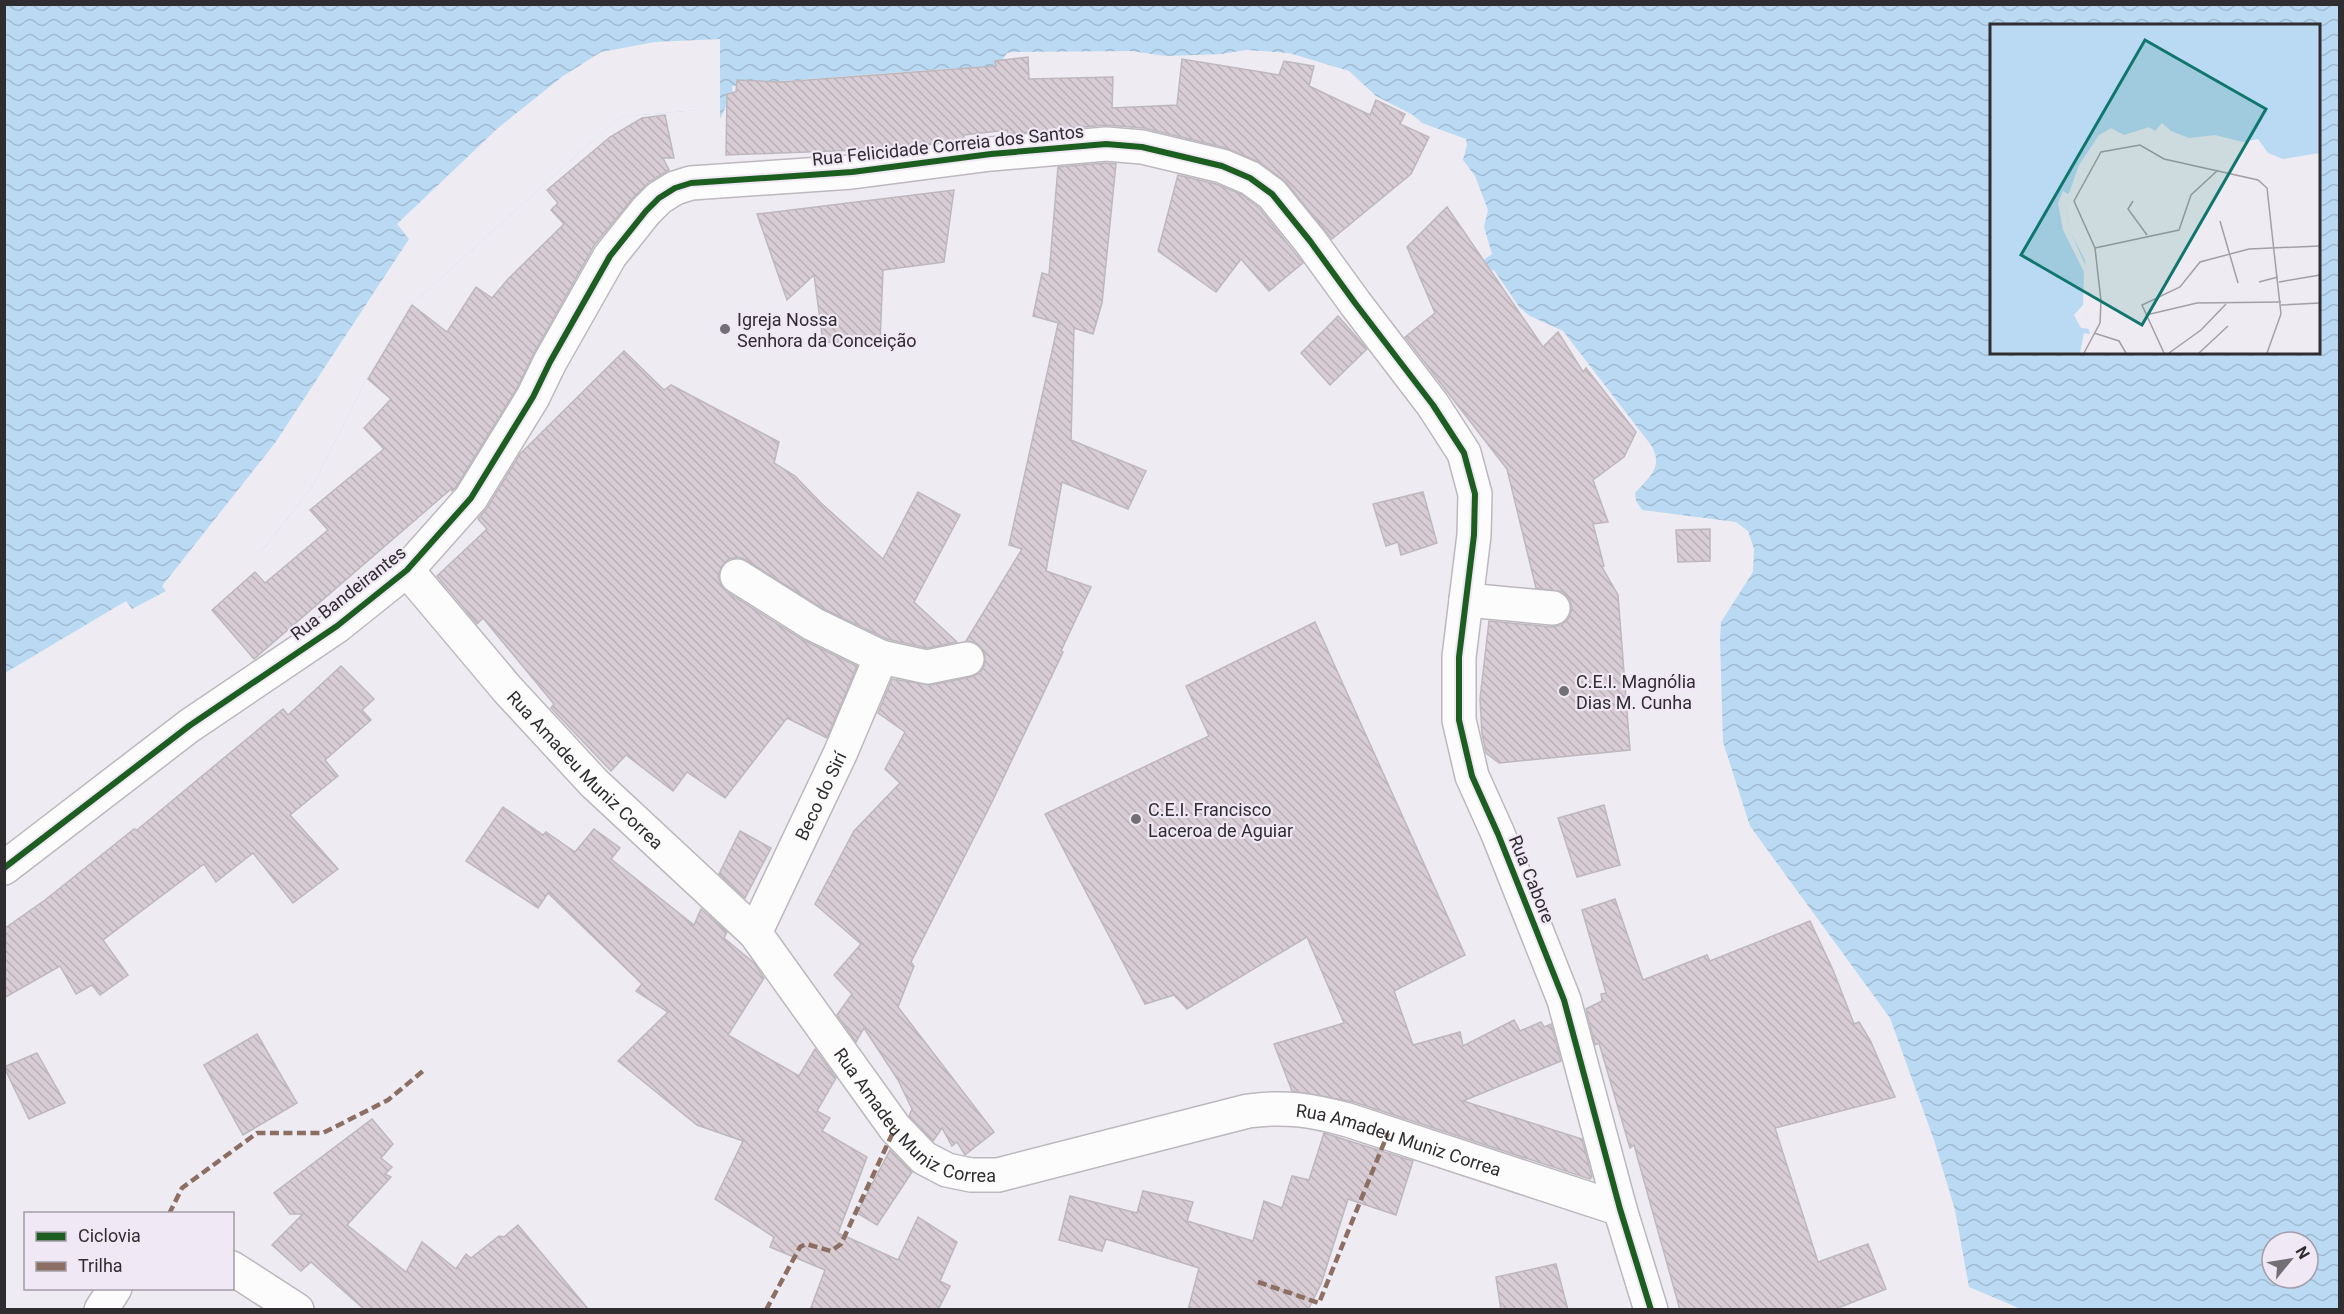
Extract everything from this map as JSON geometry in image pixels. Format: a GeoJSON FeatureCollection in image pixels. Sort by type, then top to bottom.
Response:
{"type":"FeatureCollection","features":[{"type":"Feature","properties":{"kind":"street","name":"Rua Felicidade Correia dos Santos"},"geometry":{"type":"LineString","coordinates":[[659,198],[675,188],[691,183],[852,172],[1069,146],[1106,144],[1142,147],[1222,166],[1250,178],[1272,194],[1433,405],[1464,453]]}},
{"type":"Feature","properties":{"kind":"street","name":"Rua Bandeirantes"},"geometry":{"type":"LineString","coordinates":[[4,867],[189,726],[337,626],[407,570],[471,498],[533,397],[550,362],[610,256],[659,198]]}},
{"type":"Feature","properties":{"kind":"street","name":"Rua Cabore"},"geometry":{"type":"LineString","coordinates":[[1464,453],[1475,494],[1474,535],[1459,657],[1459,720],[1472,776],[1498,834],[1564,1000],[1620,1209],[1651,1310]]}},
{"type":"Feature","properties":{"kind":"street","name":"Rua Amadeu Muniz Correa"},"geometry":{"type":"LineString","coordinates":[[407,570],[508,690],[594,783],[755,933],[895,1128],[924,1158],[947,1170],[971,1175],[998,1175],[1248,1111],[1275,1107],[1293,1108],[1313,1110],[1348,1119],[1620,1209]]}},
{"type":"Feature","properties":{"kind":"street"},"geometry":{"type":"LineString","coordinates":[[736,576],[813,624],[881,657],[927,667],[967,659]]}},
{"type":"Feature","properties":{"kind":"street"},"geometry":{"type":"LineString","coordinates":[[1466,600],[1553,608]]}},
{"type":"Feature","properties":{"kind":"street","name":"Beco do Sirí"},"geometry":{"type":"LineString","coordinates":[[755,933],[840,754],[881,657]]}},
{"type":"Feature","properties":{"kind":"street"},"geometry":{"type":"LineString","coordinates":[[234,1269],[297,1310]]}},
{"type":"Feature","properties":{"kind":"water"},"geometry":{"type":"Polygon","coordinates":[[[5,5],[2339,5],[2339,1309],[2021,1309],[1969,1287],[1955,1210],[1934,1140],[1890,1018],[1750,826],[1723,742],[1721,622],[1753,572],[1754,549],[1748,531],[1736,522],[1642,510],[1636,501],[1635,493],[1654,471],[1656,465],[1655,453],[1651,445],[1563,331],[1530,316],[1520,308],[1494,270],[1469,270],[1492,254],[1484,227],[1488,210],[1475,176],[1463,160],[1467,145],[1466,139],[1422,123],[1413,115],[1376,96],[1349,71],[1289,53],[1246,50],[1222,54],[1166,56],[1131,51],[1012,52],[1007,53],[996,69],[964,74],[956,68],[770,82],[738,80],[737,86],[732,86],[733,92],[720,119],[697,110],[619,117],[412,304],[367,378],[312,487],[266,546],[5,731],[5,5]]]}},
{"type":"Feature","properties":{"kind":"pier"},"geometry":{"type":"Polygon","coordinates":[[[720,39],[720,122],[697,113],[697,110],[619,117],[412,304],[367,378],[312,487],[266,546],[162,624],[162,628],[96,675],[4,734],[5,673],[126,601],[132,609],[166,591],[162,586],[275,443],[409,239],[397,224],[498,128],[563,76],[601,52],[655,42],[720,39]]]}},
{"type":"Feature","properties":{"kind":"building"},"geometry":{"type":"Polygon","coordinates":[[[1028,57],[1029,79],[1113,77],[1112,108],[1177,105],[1182,59],[1279,75],[1284,61],[1314,66],[1309,86],[1370,115],[1376,100],[1405,114],[1400,124],[1429,137],[1411,174],[1332,239],[1286,182],[1261,163],[1226,148],[1144,128],[1105,125],[1008,134],[1007,130],[964,135],[964,139],[884,149],[726,155],[727,94],[736,92],[737,80],[781,82],[996,66],[995,61],[1028,57]]]}},
{"type":"Feature","properties":{"kind":"building"},"geometry":{"type":"Polygon","coordinates":[[[665,115],[674,158],[663,158],[669,170],[649,182],[633,198],[595,244],[517,388],[456,487],[254,659],[212,610],[255,572],[265,583],[328,530],[310,510],[384,449],[364,428],[391,399],[368,379],[412,305],[447,332],[476,287],[492,298],[564,224],[551,210],[558,203],[547,190],[610,137],[642,118],[665,115]]]}},
{"type":"Feature","properties":{"kind":"building"},"geometry":{"type":"Polygon","coordinates":[[[1116,164],[1102,303],[1093,334],[1074,328],[1071,440],[1146,471],[1128,509],[1062,482],[1046,571],[1091,587],[991,804],[911,962],[914,966],[898,1007],[994,1132],[965,1155],[957,1142],[952,1146],[942,1128],[933,1141],[909,1116],[912,1109],[898,1080],[864,1028],[856,1042],[837,1015],[852,994],[834,975],[861,944],[815,904],[854,831],[900,783],[885,769],[905,732],[878,713],[892,679],[931,685],[971,677],[980,673],[984,666],[985,656],[981,647],[974,642],[966,641],[1022,549],[1009,545],[1058,324],[1062,324],[1033,316],[1042,273],[1049,275],[1058,167],[1116,164]]]}},
{"type":"Feature","properties":{"kind":"building"},"geometry":{"type":"Polygon","coordinates":[[[1178,175],[1216,184],[1241,194],[1259,208],[1303,263],[1269,291],[1241,259],[1216,292],[1158,251],[1178,175]]]}},
{"type":"Feature","properties":{"kind":"building"},"geometry":{"type":"Polygon","coordinates":[[[954,190],[944,262],[883,270],[880,343],[823,342],[814,275],[787,300],[757,214],[954,190]]]}},
{"type":"Feature","properties":{"kind":"building"},"geometry":{"type":"Polygon","coordinates":[[[1447,207],[1543,347],[1558,332],[1583,372],[1586,368],[1636,432],[1624,457],[1593,480],[1608,522],[1593,524],[1604,566],[1602,567],[1618,595],[1630,750],[1499,763],[1486,753],[1482,734],[1480,699],[1489,621],[1552,627],[1561,625],[1568,619],[1572,609],[1570,600],[1563,592],[1536,588],[1507,469],[1405,337],[1435,313],[1407,247],[1447,207]]]}},
{"type":"Feature","properties":{"kind":"building"},"geometry":{"type":"Polygon","coordinates":[[[1338,316],[1367,349],[1330,385],[1301,353],[1338,316]]]}},
{"type":"Feature","properties":{"kind":"building"},"geometry":{"type":"Polygon","coordinates":[[[624,351],[664,390],[671,385],[779,442],[774,463],[795,476],[821,503],[883,559],[918,492],[960,515],[914,602],[957,642],[927,648],[887,639],[822,608],[746,560],[738,557],[729,559],[722,566],[718,576],[727,592],[803,640],[857,666],[827,738],[787,718],[725,798],[687,772],[673,791],[626,755],[611,771],[551,708],[554,704],[483,618],[477,624],[437,576],[487,529],[478,519],[520,454],[624,351]]]}},
{"type":"Feature","properties":{"kind":"building"},"geometry":{"type":"Polygon","coordinates":[[[1423,492],[1437,543],[1401,555],[1398,542],[1386,546],[1373,504],[1423,492]]]}},
{"type":"Feature","properties":{"kind":"building"},"geometry":{"type":"Polygon","coordinates":[[[1710,529],[1710,561],[1678,562],[1676,530],[1710,529]]]}},
{"type":"Feature","properties":{"kind":"building","name":"C.E.I. Francisco Laceroa de Aguiar"},"geometry":{"type":"Polygon","coordinates":[[[1315,622],[1465,955],[1394,991],[1413,1045],[1460,1032],[1463,1046],[1514,1020],[1520,1031],[1541,1022],[1544,1027],[1551,1024],[1561,1061],[1463,1101],[1582,1139],[1592,1177],[1590,1179],[1354,1102],[1292,1091],[1274,1044],[1344,1023],[1307,937],[1187,1009],[1174,995],[1145,1004],[1045,814],[1209,736],[1186,686],[1315,622]]]}},
{"type":"Feature","properties":{"kind":"building"},"geometry":{"type":"Polygon","coordinates":[[[341,666],[374,699],[362,710],[371,720],[325,760],[338,776],[290,815],[338,869],[293,903],[253,853],[216,882],[204,864],[103,940],[128,975],[100,995],[92,985],[76,994],[60,966],[4,998],[4,929],[45,900],[134,829],[137,830],[283,709],[288,715],[341,666]]]}},
{"type":"Feature","properties":{"kind":"building"},"geometry":{"type":"Polygon","coordinates":[[[1604,805],[1620,865],[1577,877],[1558,818],[1604,805]]]}},
{"type":"Feature","properties":{"kind":"building"},"geometry":{"type":"Polygon","coordinates":[[[503,807],[543,835],[546,832],[575,852],[594,829],[620,848],[611,859],[694,925],[701,909],[727,932],[724,938],[754,963],[764,978],[728,1035],[799,1076],[815,1049],[836,1078],[817,1111],[830,1118],[822,1131],[867,1157],[838,1233],[898,1260],[918,1217],[957,1242],[940,1281],[950,1286],[938,1310],[810,1310],[825,1270],[770,1247],[774,1237],[715,1199],[743,1141],[697,1125],[618,1061],[668,1012],[636,991],[642,984],[548,893],[538,908],[466,861],[503,807]]]}},
{"type":"Feature","properties":{"kind":"building"},"geometry":{"type":"Polygon","coordinates":[[[740,831],[771,848],[745,898],[719,874],[740,831]]]}},
{"type":"Feature","properties":{"kind":"building"},"geometry":{"type":"Polygon","coordinates":[[[1615,899],[1643,980],[1707,955],[1710,961],[1810,921],[1833,970],[1854,1024],[1859,1022],[1870,1040],[1895,1097],[1775,1128],[1818,1262],[1868,1244],[1886,1289],[1833,1310],[1680,1310],[1634,1145],[1630,1148],[1599,1043],[1595,1045],[1586,1009],[1602,1001],[1601,994],[1606,993],[1582,910],[1615,899]]]}},
{"type":"Feature","properties":{"kind":"building"},"geometry":{"type":"Polygon","coordinates":[[[257,1034],[297,1103],[243,1135],[204,1065],[257,1034]]]}},
{"type":"Feature","properties":{"kind":"building"},"geometry":{"type":"Polygon","coordinates":[[[37,1053],[65,1103],[29,1119],[4,1067],[37,1053]]]}},
{"type":"Feature","properties":{"kind":"building"},"geometry":{"type":"Polygon","coordinates":[[[372,1119],[393,1144],[381,1158],[392,1167],[385,1174],[391,1177],[347,1225],[406,1272],[422,1242],[456,1269],[466,1254],[471,1258],[499,1236],[504,1237],[518,1225],[589,1310],[365,1310],[311,1262],[301,1271],[272,1245],[303,1214],[290,1214],[274,1193],[372,1119]]]}},
{"type":"Feature","properties":{"kind":"building"},"geometry":{"type":"Polygon","coordinates":[[[1324,1133],[1413,1161],[1396,1215],[1348,1199],[1321,1284],[1308,1310],[1188,1310],[1199,1268],[1106,1239],[1102,1251],[1059,1240],[1070,1196],[1137,1213],[1143,1191],[1193,1202],[1187,1221],[1253,1241],[1264,1201],[1282,1208],[1292,1176],[1309,1180],[1324,1133]]]}},
{"type":"Feature","properties":{"kind":"building"},"geometry":{"type":"Polygon","coordinates":[[[890,1150],[912,1172],[877,1225],[857,1213],[890,1150]]]}},
{"type":"Feature","properties":{"kind":"building"},"geometry":{"type":"Polygon","coordinates":[[[1556,1264],[1568,1310],[1501,1310],[1496,1277],[1556,1264]]]}},
{"type":"Feature","properties":{"kind":"marked path"},"geometry":{"type":"LineString","coordinates":[[170,1212],[182,1188],[257,1133],[323,1133],[388,1100],[423,1071]]}},
{"type":"Feature","properties":{"kind":"marked path"},"geometry":{"type":"LineString","coordinates":[[766,1310],[800,1247],[806,1244],[831,1251],[841,1244],[895,1128]]}},
{"type":"Feature","properties":{"kind":"marked path"},"geometry":{"type":"LineString","coordinates":[[1258,1282],[1319,1303],[1388,1133]]}},
{"type":"Feature","properties":{"kind":"cycle path"},"geometry":{"type":"LineString","coordinates":[[4,868],[189,726],[337,626],[407,570],[471,498],[533,397],[550,362],[610,256],[646,211],[659,198],[675,188],[691,183],[852,172],[991,154],[1106,144],[1142,147],[1222,166],[1250,178],[1272,194],[1433,405],[1464,453],[1475,494],[1474,535],[1459,657],[1459,720],[1472,776],[1498,834],[1564,1000],[1620,1209],[1651,1310]]}},
{"type":"Feature","properties":{"kind":"place","name":"Igreja Nossa Senhora da Conceição"},"geometry":{"type":"Point","coordinates":[725,329]}},
{"type":"Feature","properties":{"kind":"place","name":"C.E.I. Magnólia Dias M. Cunha"},"geometry":{"type":"Point","coordinates":[1564,691]}},
{"type":"Feature","properties":{"kind":"place","name":"C.E.I. Francisco Laceroa de Aguiar"},"geometry":{"type":"Point","coordinates":[1136,819]}}]}
